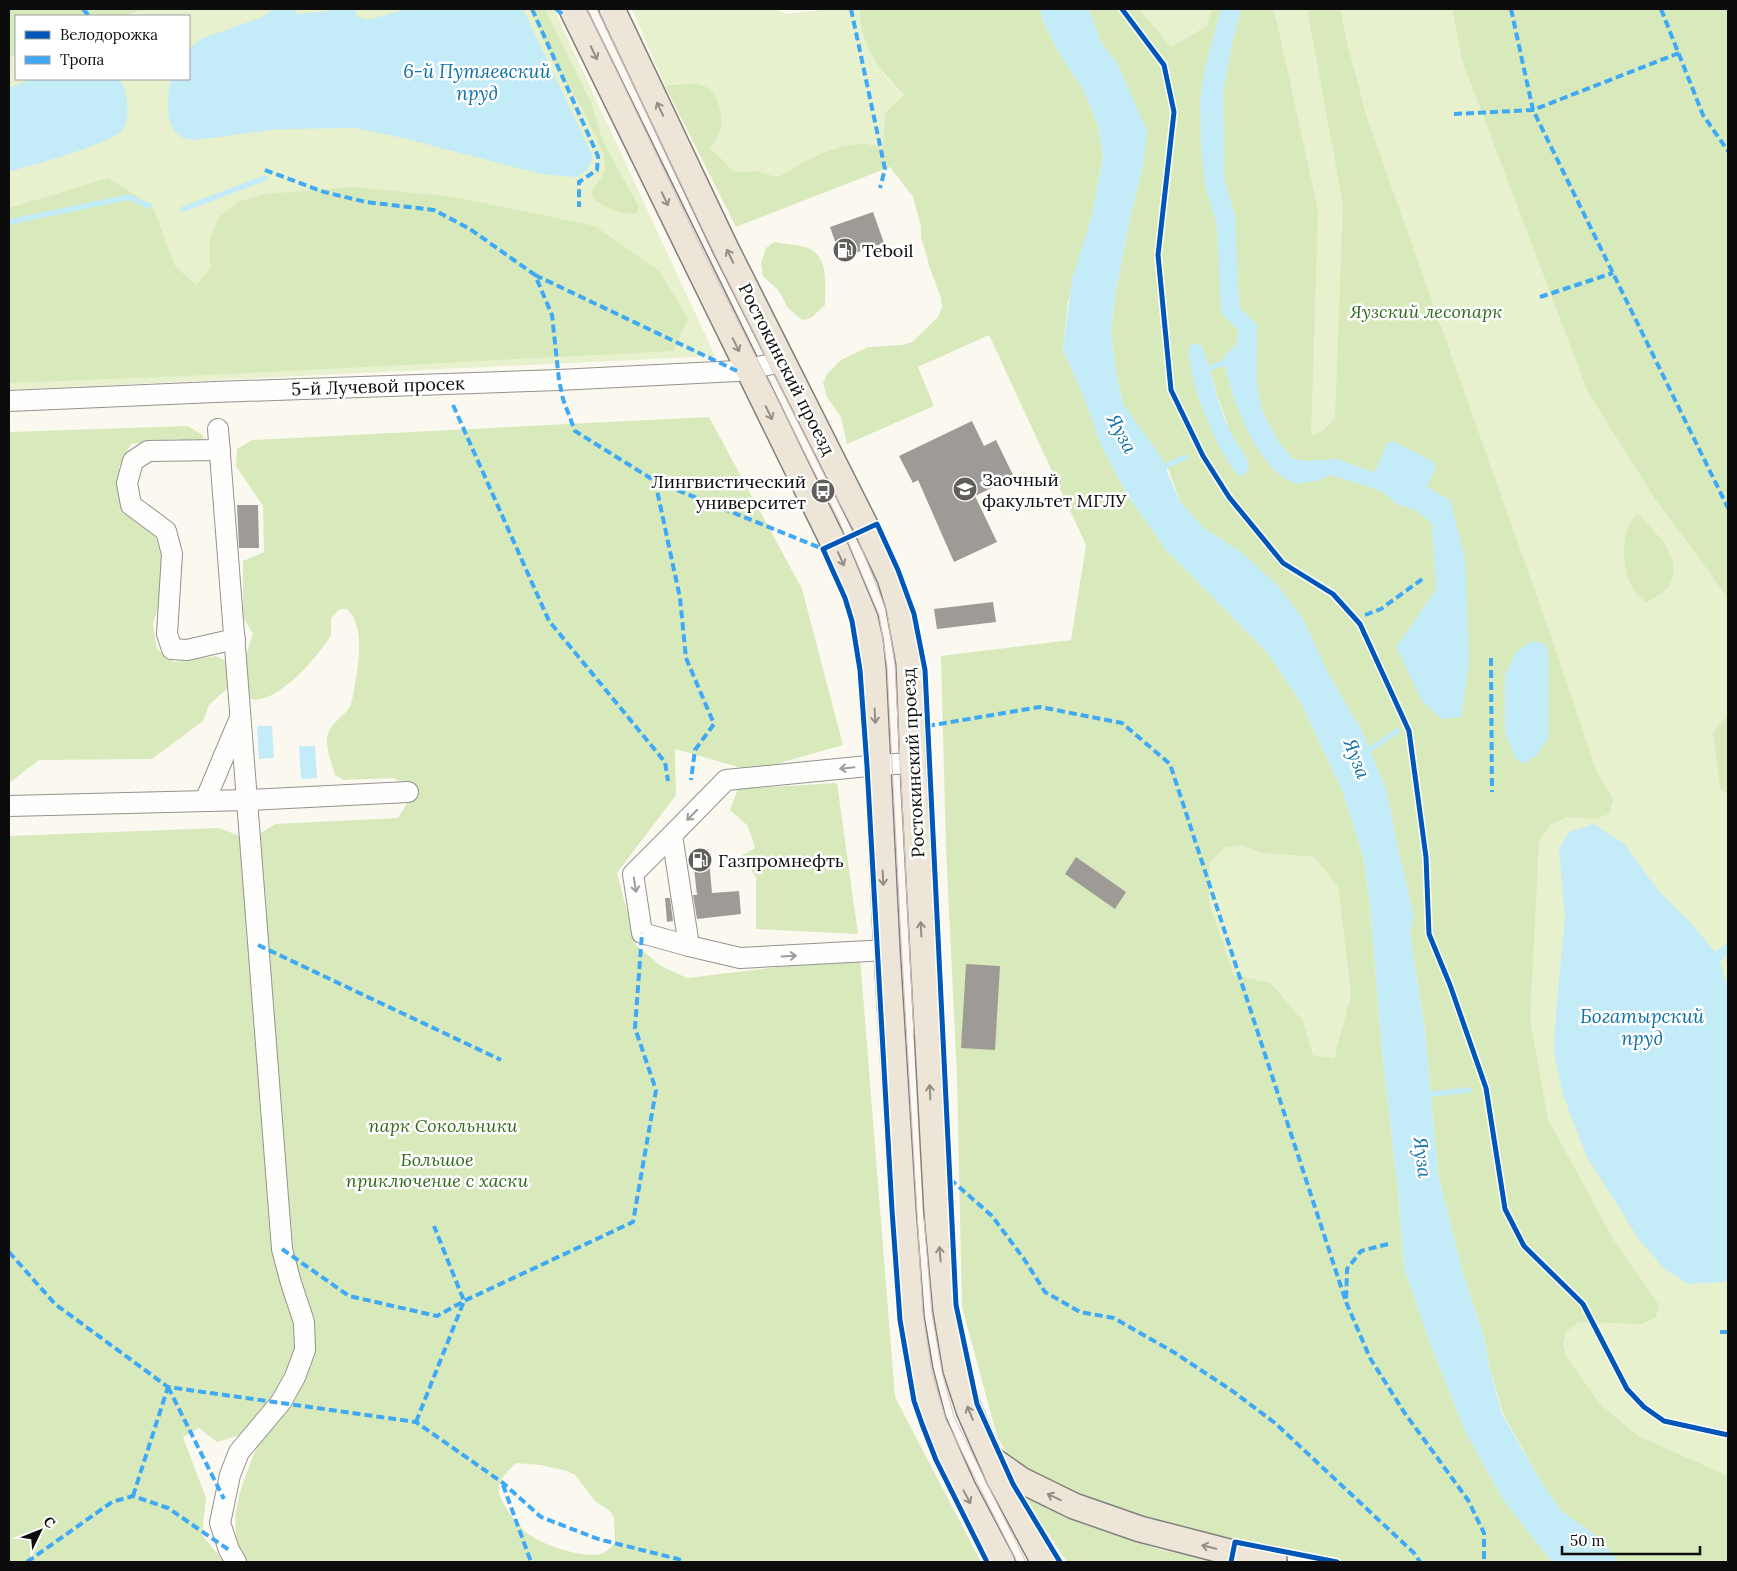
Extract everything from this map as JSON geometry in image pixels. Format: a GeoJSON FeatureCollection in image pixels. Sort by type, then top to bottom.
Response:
{"type":"FeatureCollection","features":[{"type":"Feature","properties":{"kind":"main road","name":"Ростокинский проезд"},"geometry":{"type":"LineString","coordinates":[[572,9],[834,544],[865,618],[873,669],[887,950],[911,1318],[920,1371],[933,1422],[946,1454],[1002,1562]]}},
{"type":"Feature","properties":{"kind":"main road","name":"Ростокинский проезд"},"geometry":{"type":"LineString","coordinates":[[612,9],[726,249],[867,529],[890,578],[897,599],[909,663],[937,1212],[946,1310],[956,1370],[969,1410],[990,1458],[1044,1562]]}},
{"type":"Feature","properties":{"kind":"main road"},"geometry":{"type":"LineString","coordinates":[[990,1458],[1021,1480],[1074,1506],[1140,1529],[1233,1553],[1274,1561]]}},
{"type":"Feature","properties":{"kind":"street","name":"5-й Лучевой просек"},"geometry":{"type":"LineString","coordinates":[[9,401],[225,391],[558,380],[737,371],[783,362]]}},
{"type":"Feature","properties":{"kind":"street"},"geometry":{"type":"LineString","coordinates":[[218,429],[282,1249],[290,1283],[304,1322],[305,1350],[295,1377],[281,1402],[239,1452],[230,1476],[220,1523],[229,1550],[236,1562]]}},
{"type":"Feature","properties":{"kind":"street"},"geometry":{"type":"LineString","coordinates":[[220,450],[148,451],[133,461],[127,483],[131,504],[166,531],[172,554],[167,634],[172,649],[187,650],[235,639]]}},
{"type":"Feature","properties":{"kind":"street"},"geometry":{"type":"LineString","coordinates":[[205,801],[241,716]]}},
{"type":"Feature","properties":{"kind":"street"},"geometry":{"type":"LineString","coordinates":[[887,950],[740,958],[642,933],[633,874],[726,780],[913,763]]}},
{"type":"Feature","properties":{"kind":"street"},"geometry":{"type":"LineString","coordinates":[[9,806],[247,800],[408,792]]}},
{"type":"Feature","properties":{"kind":"street"},"geometry":{"type":"LineString","coordinates":[[672,834],[689,946]]}},
{"type":"Feature","properties":{"kind":"green space"},"geometry":{"type":"Polygon","coordinates":[[[9,9],[554,9],[715,356],[9,390],[9,9]]]}},
{"type":"Feature","properties":{"kind":"green space"},"geometry":{"type":"Polygon","coordinates":[[[9,9],[142,9],[128,15],[15,15],[15,55],[9,58],[9,9]]]}},
{"type":"Feature","properties":{"kind":"green space"},"geometry":{"type":"Polygon","coordinates":[[[530,9],[545,9],[592,105],[603,142],[639,207],[637,213],[631,214],[614,210],[602,205],[593,198],[592,192],[605,172],[604,155],[583,110],[554,63],[530,9]]]}},
{"type":"Feature","properties":{"kind":"green space"},"geometry":{"type":"Polygon","coordinates":[[[632,9],[774,9],[788,14],[828,9],[859,9],[860,19],[885,76],[904,96],[885,113],[884,148],[865,144],[831,150],[778,177],[756,171],[733,172],[710,149],[720,131],[722,117],[685,82],[665,86],[632,9]]]}},
{"type":"Feature","properties":{"kind":"green space"},"geometry":{"type":"Polygon","coordinates":[[[859,9],[1040,9],[1044,23],[1056,48],[1084,91],[1098,126],[1103,156],[1092,215],[1068,302],[1063,349],[1088,407],[1100,443],[1126,493],[1166,550],[1266,651],[1300,701],[1342,790],[1364,859],[1370,905],[1383,1061],[1398,1189],[1404,1268],[1430,1343],[1465,1431],[1502,1498],[1552,1562],[1343,1562],[1249,1543],[1108,1507],[1059,1488],[1012,1463],[997,1436],[962,1307],[957,1077],[946,849],[941,656],[1071,640],[1086,545],[989,335],[918,367],[934,406],[847,444],[841,417],[827,397],[823,383],[827,374],[841,360],[868,347],[902,345],[912,342],[937,318],[942,308],[941,298],[921,238],[921,227],[913,197],[890,167],[736,227],[665,86],[684,83],[704,86],[717,99],[722,119],[719,133],[710,149],[733,172],[756,171],[778,177],[830,150],[864,144],[883,148],[885,113],[904,95],[886,76],[873,56],[861,23],[859,9]],[[1243,845],[1224,848],[1210,862],[1209,902],[1234,975],[1271,983],[1303,1021],[1313,1055],[1334,1058],[1351,994],[1338,887],[1314,857],[1260,853],[1243,845]]]}},
{"type":"Feature","properties":{"kind":"green space","name":"Яузский лесопарк"},"geometry":{"type":"Polygon","coordinates":[[[1089,9],[1728,9],[1728,1562],[1620,1562],[1089,9]]]}},
{"type":"Feature","properties":{"kind":"green space"},"geometry":{"type":"Polygon","coordinates":[[[1089,9],[1139,9],[1171,47],[1207,26],[1211,9],[1221,9],[1205,67],[1200,101],[1201,145],[1205,185],[1217,225],[1221,313],[1239,331],[1236,345],[1223,357],[1236,404],[1259,448],[1279,474],[1316,481],[1331,475],[1372,488],[1381,491],[1397,504],[1417,511],[1432,524],[1436,590],[1396,647],[1461,717],[1469,662],[1427,487],[1435,469],[1382,458],[1376,470],[1372,472],[1337,459],[1304,461],[1292,458],[1278,441],[1263,413],[1257,387],[1257,325],[1240,308],[1235,215],[1224,178],[1223,91],[1241,9],[1273,9],[1318,211],[1311,435],[1327,427],[1335,418],[1343,204],[1307,9],[1340,9],[1367,118],[1552,639],[1596,770],[1613,799],[1609,814],[1596,819],[1567,817],[1551,824],[1539,841],[1530,1020],[1548,1119],[1613,1239],[1659,1305],[1656,1317],[1642,1324],[1579,1322],[1566,1332],[1563,1343],[1566,1356],[1601,1405],[1638,1436],[1728,1476],[1728,1562],[1620,1562],[1592,1533],[1561,1511],[1540,1480],[1503,1414],[1489,1365],[1484,1338],[1464,1277],[1438,1175],[1425,1031],[1410,933],[1414,916],[1387,792],[1362,731],[1330,677],[1242,553],[1204,528],[1180,502],[1169,471],[1123,404],[1115,368],[1111,329],[1115,296],[1130,218],[1144,161],[1131,95],[1117,63],[1100,41],[1089,9]],[[1202,346],[1188,351],[1198,396],[1218,443],[1234,471],[1249,462],[1230,432],[1202,346]],[[1505,675],[1548,738],[1547,696],[1505,675]]]}},
{"type":"Feature","properties":{"kind":"green space"},"geometry":{"type":"Polygon","coordinates":[[[1452,9],[1728,9],[1728,599],[1657,502],[1588,392],[1462,60],[1452,9]]]}},
{"type":"Feature","properties":{"kind":"green space"},"geometry":{"type":"Polygon","coordinates":[[[108,178],[152,205],[175,266],[196,285],[210,268],[210,237],[221,215],[240,201],[264,194],[353,187],[454,197],[595,226],[659,271],[688,318],[674,351],[208,375],[9,383],[9,208],[108,178]]]}},
{"type":"Feature","properties":{"kind":"green space"},"geometry":{"type":"Polygon","coordinates":[[[774,242],[809,248],[821,261],[825,275],[825,305],[811,318],[802,320],[788,308],[779,291],[763,276],[761,263],[766,248],[774,242]]]}},
{"type":"Feature","properties":{"kind":"green space","name":"парк Сокольники"},"geometry":{"type":"Polygon","coordinates":[[[709,417],[802,589],[843,745],[752,771],[675,749],[676,795],[617,873],[636,945],[661,966],[687,978],[860,957],[895,1397],[981,1562],[246,1562],[239,1547],[235,1518],[241,1490],[257,1446],[240,1435],[217,1442],[199,1428],[183,1437],[206,1498],[202,1535],[224,1562],[9,1562],[9,836],[219,828],[250,840],[275,824],[398,818],[414,792],[394,778],[344,780],[335,775],[328,750],[328,734],[350,706],[359,659],[357,626],[353,616],[347,609],[340,609],[331,618],[331,635],[317,655],[295,678],[270,696],[259,699],[248,698],[242,667],[253,634],[243,617],[243,561],[264,552],[263,506],[236,466],[237,449],[252,440],[709,417]],[[516,1463],[501,1480],[499,1488],[500,1497],[515,1520],[534,1538],[562,1550],[592,1555],[608,1550],[615,1543],[614,1518],[610,1511],[595,1501],[575,1475],[567,1471],[541,1465],[516,1463]]]}},
{"type":"Feature","properties":{"kind":"green space"},"geometry":{"type":"Polygon","coordinates":[[[188,426],[204,436],[200,443],[182,444],[177,439],[131,444],[119,467],[122,509],[154,533],[164,561],[159,603],[153,624],[157,649],[174,662],[216,656],[228,662],[231,685],[209,705],[203,721],[152,759],[39,760],[9,783],[9,432],[188,426]]]}},
{"type":"Feature","properties":{"kind":"green space"},"geometry":{"type":"Polygon","coordinates":[[[1638,514],[1665,545],[1672,559],[1673,568],[1673,576],[1667,588],[1661,594],[1645,602],[1634,591],[1630,583],[1624,551],[1627,530],[1638,514]]]}},
{"type":"Feature","properties":{"kind":"green space"},"geometry":{"type":"Polygon","coordinates":[[[1728,715],[1728,795],[1720,789],[1713,732],[1728,715]]]}},
{"type":"Feature","properties":{"kind":"green space"},"geometry":{"type":"Polygon","coordinates":[[[837,783],[858,934],[756,929],[756,877],[741,856],[755,848],[748,826],[730,810],[738,789],[837,783]]]}},
{"type":"Feature","properties":{"kind":"green space"},"geometry":{"type":"Polygon","coordinates":[[[1243,845],[1260,853],[1314,857],[1338,887],[1351,994],[1334,1058],[1313,1055],[1303,1021],[1271,983],[1234,975],[1209,902],[1210,861],[1224,848],[1243,845]]]}},
{"type":"Feature","properties":{"kind":"green space"},"geometry":{"type":"Polygon","coordinates":[[[1023,1493],[1077,1521],[1158,1549],[1216,1562],[1067,1562],[1026,1501],[1023,1493]]]}},
{"type":"Feature","properties":{"kind":"water","name":"6-й Путяевский пруд"},"geometry":{"type":"Polygon","coordinates":[[[274,9],[293,9],[297,14],[333,9],[357,9],[356,16],[367,20],[408,9],[523,9],[593,157],[588,170],[576,177],[541,174],[403,138],[355,128],[280,129],[195,140],[183,138],[177,133],[169,119],[168,94],[171,80],[190,80],[190,48],[201,39],[262,17],[274,9]]]}},
{"type":"Feature","properties":{"kind":"water","name":"Яуза"},"geometry":{"type":"Polygon","coordinates":[[[1040,9],[1089,9],[1100,41],[1117,63],[1147,130],[1144,161],[1130,218],[1115,296],[1111,329],[1115,368],[1123,404],[1161,457],[1180,502],[1204,528],[1242,553],[1278,586],[1303,619],[1330,677],[1362,731],[1387,792],[1414,916],[1410,933],[1425,1031],[1438,1175],[1464,1277],[1484,1338],[1502,1414],[1540,1480],[1561,1511],[1592,1533],[1620,1562],[1552,1562],[1502,1498],[1465,1431],[1430,1343],[1404,1268],[1398,1189],[1383,1061],[1370,905],[1364,859],[1342,790],[1300,701],[1266,651],[1166,550],[1126,493],[1100,443],[1088,408],[1063,349],[1072,280],[1092,215],[1103,156],[1098,126],[1084,91],[1056,48],[1044,23],[1040,9]]]}},
{"type":"Feature","properties":{"kind":"water"},"geometry":{"type":"Polygon","coordinates":[[[1221,9],[1241,9],[1223,91],[1224,178],[1235,215],[1240,308],[1257,325],[1257,387],[1263,413],[1278,441],[1292,458],[1304,461],[1337,459],[1372,472],[1376,470],[1387,443],[1393,441],[1434,462],[1435,469],[1427,487],[1450,500],[1465,558],[1469,662],[1461,717],[1442,719],[1422,701],[1396,647],[1436,590],[1432,524],[1417,511],[1397,504],[1381,491],[1331,475],[1316,481],[1295,484],[1279,474],[1268,463],[1250,435],[1242,420],[1230,387],[1223,357],[1236,345],[1239,331],[1221,313],[1217,225],[1205,185],[1201,145],[1200,101],[1205,67],[1221,9]]]}},
{"type":"Feature","properties":{"kind":"water"},"geometry":{"type":"Polygon","coordinates":[[[29,80],[120,80],[126,97],[127,119],[122,130],[102,142],[9,172],[9,88],[29,80]]]}},
{"type":"Feature","properties":{"kind":"water"},"geometry":{"type":"Polygon","coordinates":[[[1196,343],[1202,346],[1225,421],[1248,464],[1249,469],[1245,474],[1239,476],[1227,460],[1201,405],[1188,351],[1191,345],[1196,343]]]}},
{"type":"Feature","properties":{"kind":"water"},"geometry":{"type":"Polygon","coordinates":[[[1532,641],[1543,643],[1548,650],[1548,738],[1537,755],[1524,764],[1515,758],[1505,732],[1505,675],[1516,652],[1532,641]]]}},
{"type":"Feature","properties":{"kind":"water"},"geometry":{"type":"Polygon","coordinates":[[[257,726],[272,726],[274,758],[259,759],[257,726]]]}},
{"type":"Feature","properties":{"kind":"water"},"geometry":{"type":"Polygon","coordinates":[[[299,746],[315,746],[317,778],[301,779],[299,746]]]}},
{"type":"Feature","properties":{"kind":"water","name":"Богатырский пруд"},"geometry":{"type":"Polygon","coordinates":[[[1594,824],[1624,844],[1658,890],[1696,929],[1715,952],[1728,942],[1728,955],[1720,961],[1728,988],[1728,1279],[1724,1282],[1688,1284],[1666,1270],[1640,1241],[1587,1157],[1564,1098],[1554,1053],[1565,917],[1559,849],[1569,832],[1594,824]]]}},
{"type":"Feature","properties":{"kind":"building"},"geometry":{"type":"Polygon","coordinates":[[[873,212],[884,243],[841,258],[830,227],[873,212]]]}},
{"type":"Feature","properties":{"kind":"building"},"geometry":{"type":"Polygon","coordinates":[[[972,421],[984,446],[996,440],[1014,477],[975,496],[997,542],[954,562],[918,480],[913,483],[899,456],[972,421]]]}},
{"type":"Feature","properties":{"kind":"building"},"geometry":{"type":"Polygon","coordinates":[[[237,505],[258,505],[259,548],[239,548],[237,505]]]}},
{"type":"Feature","properties":{"kind":"building"},"geometry":{"type":"Polygon","coordinates":[[[993,602],[996,622],[937,629],[934,609],[993,602]]]}},
{"type":"Feature","properties":{"kind":"building"},"geometry":{"type":"Polygon","coordinates":[[[708,849],[712,893],[739,891],[741,914],[697,919],[693,895],[697,895],[692,850],[708,849]]]}},
{"type":"Feature","properties":{"kind":"building"},"geometry":{"type":"Polygon","coordinates":[[[1076,857],[1126,892],[1115,909],[1065,874],[1076,857]]]}},
{"type":"Feature","properties":{"kind":"building"},"geometry":{"type":"Polygon","coordinates":[[[665,898],[670,898],[673,921],[667,922],[665,898]]]}},
{"type":"Feature","properties":{"kind":"building"},"geometry":{"type":"Polygon","coordinates":[[[966,964],[1000,966],[995,1050],[961,1048],[966,964]]]}},
{"type":"Feature","properties":{"kind":"waterway"},"geometry":{"type":"LineString","coordinates":[[183,209],[265,178]]}},
{"type":"Feature","properties":{"kind":"waterway"},"geometry":{"type":"LineString","coordinates":[[9,222],[129,197],[149,206]]}},
{"type":"Feature","properties":{"kind":"waterway"},"geometry":{"type":"LineString","coordinates":[[1203,374],[1216,366],[1231,363]]}},
{"type":"Feature","properties":{"kind":"waterway"},"geometry":{"type":"LineString","coordinates":[[1160,469],[1185,457]]}},
{"type":"Feature","properties":{"kind":"waterway","name":"Яуза"},"geometry":{"type":"LineString","coordinates":[[1365,753],[1397,731]]}},
{"type":"Feature","properties":{"kind":"waterway"},"geometry":{"type":"LineString","coordinates":[[1424,1095],[1469,1090]]}},
{"type":"Feature","properties":{"kind":"tram line"},"geometry":{"type":"LineString","coordinates":[[587,9],[709,264],[839,521],[879,615],[887,666],[923,1315],[932,1373],[946,1420],[1017,1562]]}},
{"type":"Feature","properties":{"kind":"tram line"},"geometry":{"type":"LineString","coordinates":[[597,9],[717,259],[856,534],[887,612],[895,665],[914,1034]]}},
{"type":"Feature","properties":{"kind":"tram line"},"geometry":{"type":"LineString","coordinates":[[924,1218],[932,1314],[942,1372],[954,1417],[1026,1562]]}},
{"type":"Feature","properties":{"kind":"marked path"},"geometry":{"type":"LineString","coordinates":[[83,9],[88,15]]}},
{"type":"Feature","properties":{"kind":"marked path"},"geometry":{"type":"LineString","coordinates":[[532,9],[598,156],[597,170],[579,182],[579,207]]}},
{"type":"Feature","properties":{"kind":"marked path"},"geometry":{"type":"LineString","coordinates":[[556,9],[562,14]]}},
{"type":"Feature","properties":{"kind":"marked path"},"geometry":{"type":"LineString","coordinates":[[851,9],[885,169],[880,188]]}},
{"type":"Feature","properties":{"kind":"marked path"},"geometry":{"type":"LineString","coordinates":[[1511,9],[1533,110],[1728,508]]}},
{"type":"Feature","properties":{"kind":"marked path"},"geometry":{"type":"LineString","coordinates":[[1661,9],[1703,115],[1728,151]]}},
{"type":"Feature","properties":{"kind":"marked path"},"geometry":{"type":"LineString","coordinates":[[1454,114],[1533,110],[1679,53]]}},
{"type":"Feature","properties":{"kind":"marked path"},"geometry":{"type":"LineString","coordinates":[[265,170],[324,192],[366,202],[434,210],[470,229],[535,275],[552,315],[559,380],[563,399],[575,431],[655,481],[823,549]]}},
{"type":"Feature","properties":{"kind":"marked path"},"geometry":{"type":"LineString","coordinates":[[1540,297],[1613,273]]}},
{"type":"Feature","properties":{"kind":"marked path"},"geometry":{"type":"LineString","coordinates":[[535,275],[737,371]]}},
{"type":"Feature","properties":{"kind":"marked path"},"geometry":{"type":"LineString","coordinates":[[453,405],[549,621],[665,762],[668,781]]}},
{"type":"Feature","properties":{"kind":"marked path"},"geometry":{"type":"LineString","coordinates":[[655,481],[680,598],[686,658],[714,724],[695,750],[691,780]]}},
{"type":"Feature","properties":{"kind":"marked path"},"geometry":{"type":"LineString","coordinates":[[1365,615],[1381,609],[1425,577]]}},
{"type":"Feature","properties":{"kind":"marked path"},"geometry":{"type":"LineString","coordinates":[[1491,658],[1492,792]]}},
{"type":"Feature","properties":{"kind":"marked path"},"geometry":{"type":"LineString","coordinates":[[927,726],[1040,707],[1122,723],[1170,764],[1346,1302]]}},
{"type":"Feature","properties":{"kind":"marked path"},"geometry":{"type":"LineString","coordinates":[[282,1249],[349,1296],[437,1316],[464,1301],[633,1222],[656,1090],[635,1028],[642,933]]}},
{"type":"Feature","properties":{"kind":"marked path"},"geometry":{"type":"LineString","coordinates":[[258,945],[501,1060]]}},
{"type":"Feature","properties":{"kind":"marked path"},"geometry":{"type":"LineString","coordinates":[[950,1179],[992,1216],[1024,1259],[1045,1292],[1080,1312],[1114,1318],[1175,1353],[1231,1390],[1275,1423],[1414,1553],[1420,1562]]}},
{"type":"Feature","properties":{"kind":"marked path"},"geometry":{"type":"LineString","coordinates":[[416,1422],[464,1301],[434,1226]]}},
{"type":"Feature","properties":{"kind":"marked path"},"geometry":{"type":"LineString","coordinates":[[1388,1244],[1361,1251],[1347,1269],[1346,1302],[1370,1358],[1404,1412],[1468,1500],[1484,1533],[1484,1562]]}},
{"type":"Feature","properties":{"kind":"marked path"},"geometry":{"type":"LineString","coordinates":[[9,1252],[55,1304],[168,1387],[416,1422],[503,1483],[541,1517],[598,1539],[684,1562]]}},
{"type":"Feature","properties":{"kind":"marked path"},"geometry":{"type":"LineString","coordinates":[[1720,1332],[1728,1332]]}},
{"type":"Feature","properties":{"kind":"marked path"},"geometry":{"type":"LineString","coordinates":[[168,1387],[224,1499]]}},
{"type":"Feature","properties":{"kind":"marked path"},"geometry":{"type":"LineString","coordinates":[[133,1496],[168,1387]]}},
{"type":"Feature","properties":{"kind":"marked path"},"geometry":{"type":"LineString","coordinates":[[503,1485],[531,1562]]}},
{"type":"Feature","properties":{"kind":"marked path"},"geometry":{"type":"LineString","coordinates":[[27,1562],[112,1502],[133,1496],[168,1508],[229,1550]]}},
{"type":"Feature","properties":{"kind":"cycle path"},"geometry":{"type":"LineString","coordinates":[[1122,9],[1164,65],[1174,112],[1158,255],[1171,390],[1203,456],[1229,497],[1283,563],[1333,594],[1360,624],[1409,731],[1426,857],[1429,934],[1450,985],[1486,1088],[1505,1209],[1524,1246],[1583,1304],[1627,1389],[1644,1407],[1664,1421],[1728,1435]]}},
{"type":"Feature","properties":{"kind":"cycle path"},"geometry":{"type":"LineString","coordinates":[[987,1562],[936,1460],[922,1424],[914,1401],[900,1320],[860,670],[852,621],[845,598],[823,549],[877,524],[898,570],[914,614],[925,670],[956,1305],[977,1404],[1013,1484],[1060,1562]]}},
{"type":"Feature","properties":{"kind":"cycle path"},"geometry":{"type":"LineString","coordinates":[[1231,1562],[1235,1542],[1337,1562]]}},
{"type":"Feature","properties":{"kind":"place","name":"Teboil"},"geometry":{"type":"Point","coordinates":[845,250]}},
{"type":"Feature","properties":{"kind":"place","name":"Заочный факультет МГЛУ"},"geometry":{"type":"Point","coordinates":[965,489]}},
{"type":"Feature","properties":{"kind":"place","name":"Лингвистический университет"},"geometry":{"type":"Point","coordinates":[823,491]}},
{"type":"Feature","properties":{"kind":"place","name":"Газпромнефть"},"geometry":{"type":"Point","coordinates":[700,860]}},
{"type":"Feature","properties":{"kind":"park label","name":"Большое приключение с хаски"},"geometry":{"type":"Point","coordinates":[437,1169]}}]}
